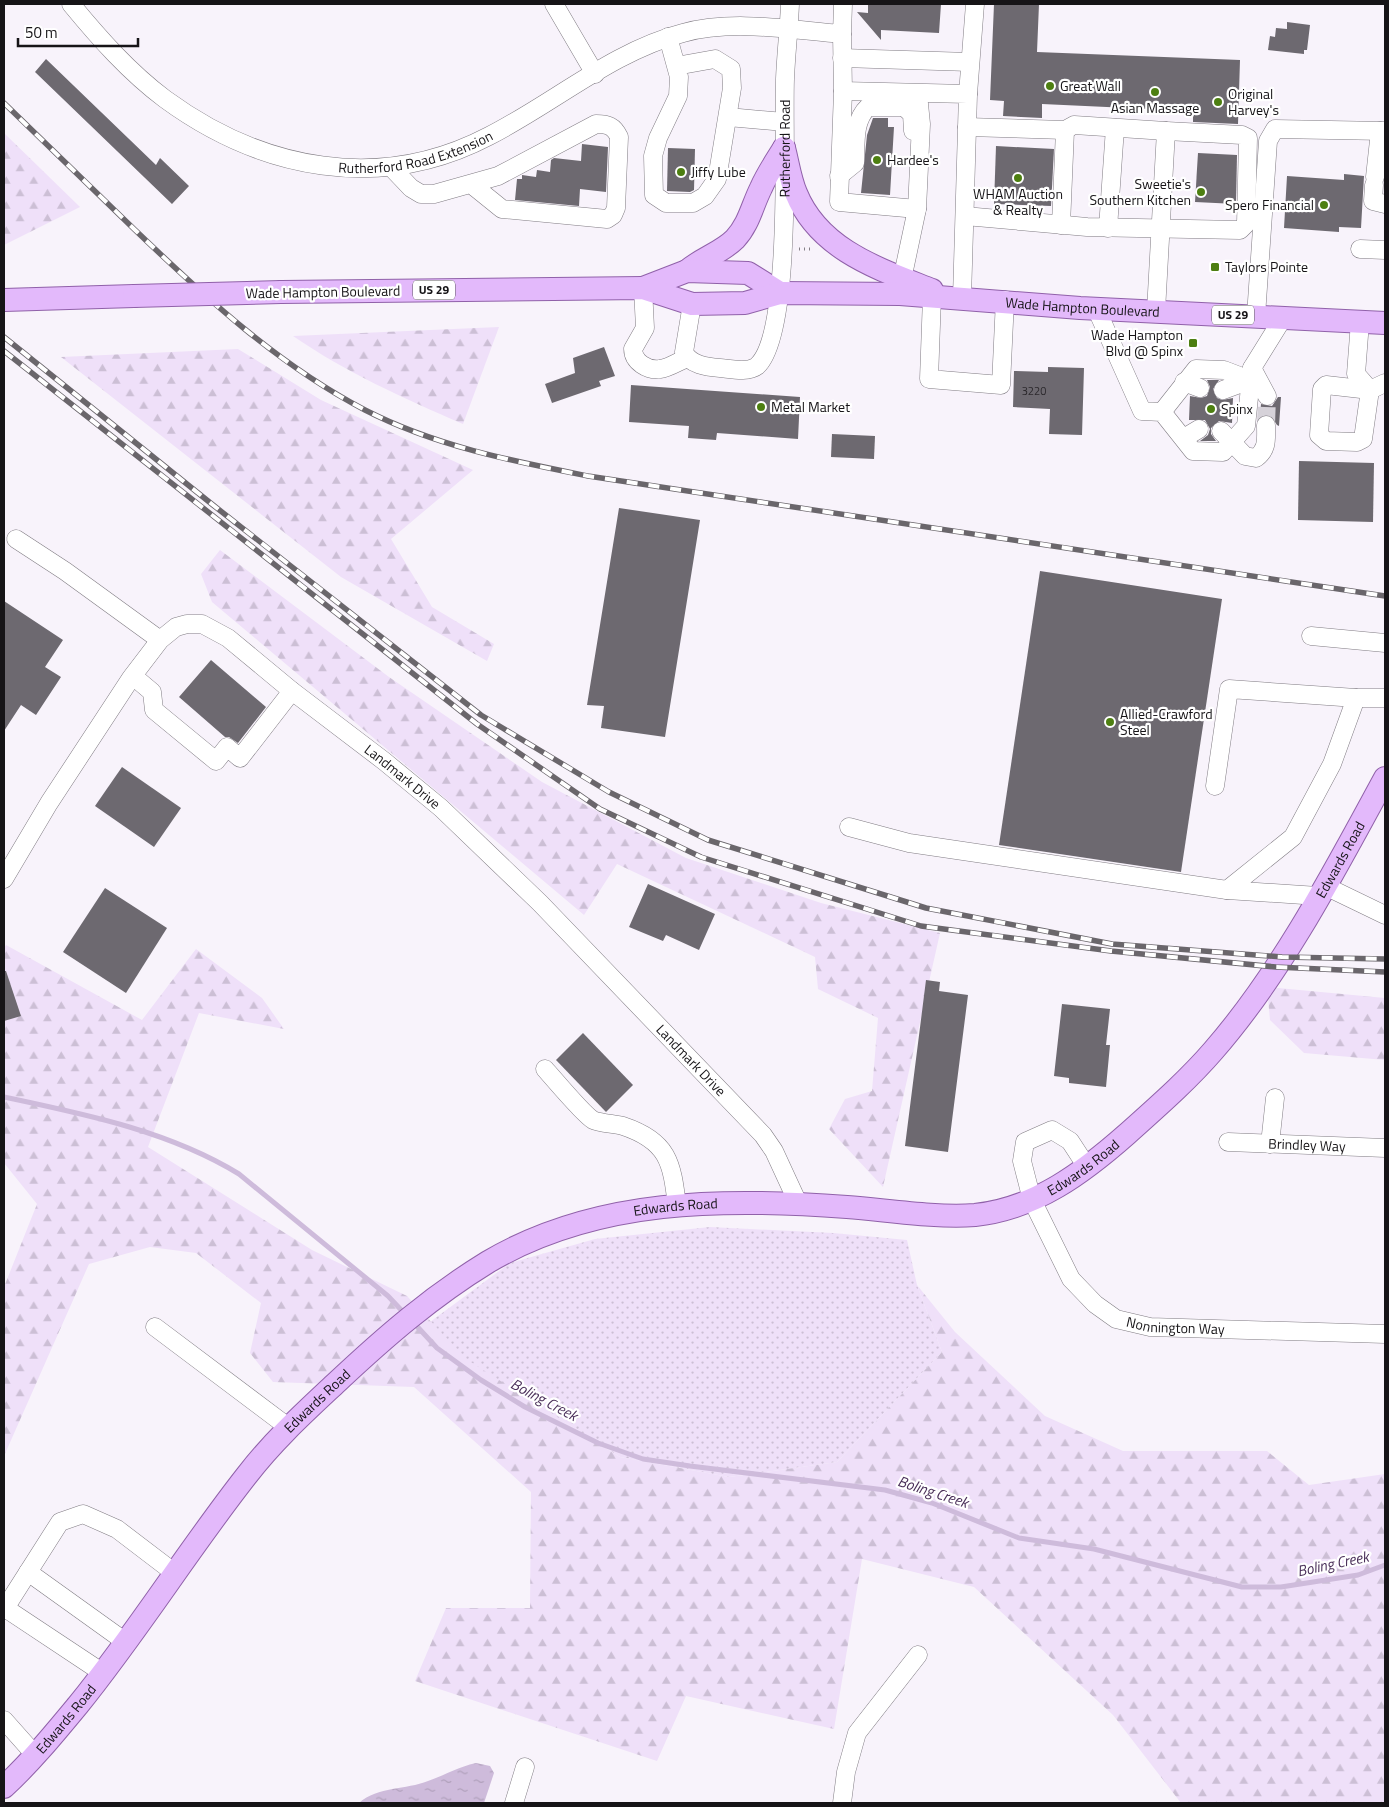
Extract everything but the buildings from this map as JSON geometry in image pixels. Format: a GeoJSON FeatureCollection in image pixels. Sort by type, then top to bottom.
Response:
{"type":"FeatureCollection","features":[{"type":"Feature","properties":{"kind":"main road"},"geometry":{"type":"LineString","coordinates":[[687,271],[697,262],[726,247],[741,232],[750,218],[760,188],[784,148]]}},
{"type":"Feature","properties":{"kind":"main road"},"geometry":{"type":"LineString","coordinates":[[784,148],[796,193],[812,222],[829,239],[901,286],[958,298]]}},
{"type":"Feature","properties":{"kind":"main road","name":"Wade Hampton Boulevard"},"geometry":{"type":"LineString","coordinates":[[643,288],[687,271],[748,273],[780,293]]}},
{"type":"Feature","properties":{"kind":"main road","name":"Wade Hampton Boulevard"},"geometry":{"type":"LineString","coordinates":[[4,300],[281,292],[643,288],[692,304],[745,303],[780,293],[901,286],[932,297],[1005,300],[1096,308],[1385,323]]}},
{"type":"Feature","properties":{"kind":"main road","name":"Edwards Road"},"geometry":{"type":"LineString","coordinates":[[4,1787],[36,1756],[103,1674],[246,1477],[288,1427],[405,1320],[494,1259],[548,1233],[614,1214],[678,1206],[734,1203],[798,1203],[962,1215],[996,1212],[1032,1200],[1069,1180],[1156,1108],[1215,1049],[1276,967],[1322,891],[1385,778]]}},
{"type":"Feature","properties":{"kind":"street","name":"Rutherford Road Extension"},"geometry":{"type":"LineString","coordinates":[[71,4],[124,63],[164,98],[205,125],[250,147],[292,161],[329,167],[364,169],[432,159],[462,149],[490,136],[633,52],[668,37],[713,28],[842,34]]}},
{"type":"Feature","properties":{"kind":"street"},"geometry":{"type":"LineString","coordinates":[[555,4],[595,74]]}},
{"type":"Feature","properties":{"kind":"street","name":"Rutherford Road"},"geometry":{"type":"LineString","coordinates":[[687,358],[693,362],[714,367],[746,370],[756,367],[769,349],[780,293],[784,122],[790,4]]}},
{"type":"Feature","properties":{"kind":"street"},"geometry":{"type":"LineString","coordinates":[[843,4],[843,91],[839,202],[918,209]]}},
{"type":"Feature","properties":{"kind":"street"},"geometry":{"type":"LineString","coordinates":[[958,298],[965,216],[968,94],[975,4]]}},
{"type":"Feature","properties":{"kind":"street"},"geometry":{"type":"LineString","coordinates":[[668,37],[679,77],[678,96],[658,138],[653,156],[654,194],[666,203],[693,203],[705,196],[717,179],[732,88],[731,69],[715,59],[676,66]]}},
{"type":"Feature","properties":{"kind":"street"},"geometry":{"type":"LineString","coordinates":[[842,58],[970,62]]}},
{"type":"Feature","properties":{"kind":"street"},"geometry":{"type":"LineString","coordinates":[[843,91],[968,94]]}},
{"type":"Feature","properties":{"kind":"street"},"geometry":{"type":"LineString","coordinates":[[901,286],[918,209],[920,138],[918,94]]}},
{"type":"Feature","properties":{"kind":"street"},"geometry":{"type":"LineString","coordinates":[[839,176],[855,163],[858,121],[860,114],[868,107],[904,107],[912,114],[913,132],[920,138]]}},
{"type":"Feature","properties":{"kind":"street"},"geometry":{"type":"LineString","coordinates":[[728,117],[784,122]]}},
{"type":"Feature","properties":{"kind":"street"},"geometry":{"type":"LineString","coordinates":[[391,166],[410,188],[421,194],[434,194],[498,176],[596,124],[606,124],[615,128],[619,137],[616,208],[613,215],[607,219],[502,210],[471,184]]}},
{"type":"Feature","properties":{"kind":"street"},"geometry":{"type":"LineString","coordinates":[[965,216],[1108,228],[1240,230],[1246,224],[1248,138],[1242,135],[1074,125],[1066,130],[967,127]]}},
{"type":"Feature","properties":{"kind":"street"},"geometry":{"type":"LineString","coordinates":[[1108,228],[1115,128]]}},
{"type":"Feature","properties":{"kind":"street"},"geometry":{"type":"LineString","coordinates":[[1256,316],[1268,141],[1275,129],[1383,131],[1373,201],[1385,204]]}},
{"type":"Feature","properties":{"kind":"street"},"geometry":{"type":"LineString","coordinates":[[1061,225],[1066,130]]}},
{"type":"Feature","properties":{"kind":"street"},"geometry":{"type":"LineString","coordinates":[[1156,311],[1166,131]]}},
{"type":"Feature","properties":{"kind":"street"},"geometry":{"type":"LineString","coordinates":[[1360,249],[1385,250]]}},
{"type":"Feature","properties":{"kind":"street"},"geometry":{"type":"LineString","coordinates":[[643,288],[645,328],[634,349],[636,359],[647,368],[660,369],[687,358],[684,352],[692,304]]}},
{"type":"Feature","properties":{"kind":"street"},"geometry":{"type":"LineString","coordinates":[[932,297],[929,380],[1001,385],[1005,300]]}},
{"type":"Feature","properties":{"kind":"street"},"geometry":{"type":"LineString","coordinates":[[1096,308],[1142,411],[1162,412],[1191,434],[1193,451],[1223,452],[1226,436]]}},
{"type":"Feature","properties":{"kind":"street"},"geometry":{"type":"LineString","coordinates":[[1226,436],[1246,426],[1251,374],[1283,318]]}},
{"type":"Feature","properties":{"kind":"street"},"geometry":{"type":"LineString","coordinates":[[1360,322],[1356,374],[1378,386]]}},
{"type":"Feature","properties":{"kind":"street"},"geometry":{"type":"LineString","coordinates":[[1162,412],[1196,369],[1224,370],[1251,374],[1267,396]]}},
{"type":"Feature","properties":{"kind":"street"},"geometry":{"type":"LineString","coordinates":[[1223,390],[1251,374]]}},
{"type":"Feature","properties":{"kind":"street"},"geometry":{"type":"LineString","coordinates":[[1184,382],[1200,388]]}},
{"type":"Feature","properties":{"kind":"street"},"geometry":{"type":"LineString","coordinates":[[1226,436],[1245,456],[1256,458],[1266,446],[1266,425]]}},
{"type":"Feature","properties":{"kind":"street"},"geometry":{"type":"LineString","coordinates":[[16,539],[66,571],[160,640]]}},
{"type":"Feature","properties":{"kind":"street","name":"Landmark Drive"},"geometry":{"type":"LineString","coordinates":[[4,879],[49,803],[133,676],[160,640],[176,627],[187,624],[208,626],[228,638],[292,691],[384,761],[441,808],[540,903],[763,1135],[774,1151],[798,1203]]}},
{"type":"Feature","properties":{"kind":"street"},"geometry":{"type":"LineString","coordinates":[[1311,636],[1385,643]]}},
{"type":"Feature","properties":{"kind":"street"},"geometry":{"type":"LineString","coordinates":[[133,676],[152,692],[154,710],[216,761],[227,747],[240,758],[292,691]]}},
{"type":"Feature","properties":{"kind":"street"},"geometry":{"type":"LineString","coordinates":[[1215,786],[1229,689],[1356,698],[1385,697]]}},
{"type":"Feature","properties":{"kind":"street"},"geometry":{"type":"LineString","coordinates":[[1227,890],[1294,837],[1332,764],[1356,698]]}},
{"type":"Feature","properties":{"kind":"street"},"geometry":{"type":"LineString","coordinates":[[849,827],[909,843],[1227,890],[1322,891],[1385,914]]}},
{"type":"Feature","properties":{"kind":"street"},"geometry":{"type":"LineString","coordinates":[[544,1069],[594,1120],[625,1127],[652,1138],[662,1150],[674,1177],[678,1206]]}},
{"type":"Feature","properties":{"kind":"street"},"geometry":{"type":"LineString","coordinates":[[1270,1144],[1275,1098]]}},
{"type":"Feature","properties":{"kind":"street","name":"Nonnington Way"},"geometry":{"type":"LineString","coordinates":[[1087,1167],[1070,1141],[1052,1130],[1025,1142],[1022,1161],[1032,1200],[1070,1280],[1095,1304],[1116,1318],[1150,1326],[1385,1334]]}},
{"type":"Feature","properties":{"kind":"street","name":"Brindley Way"},"geometry":{"type":"LineString","coordinates":[[1228,1142],[1385,1148]]}},
{"type":"Feature","properties":{"kind":"street"},"geometry":{"type":"LineString","coordinates":[[155,1327],[288,1427]]}},
{"type":"Feature","properties":{"kind":"street"},"geometry":{"type":"LineString","coordinates":[[103,1674],[4,1609],[60,1522],[83,1514],[117,1529],[176,1574]]}},
{"type":"Feature","properties":{"kind":"street"},"geometry":{"type":"LineString","coordinates":[[28,1572],[126,1642]]}},
{"type":"Feature","properties":{"kind":"street"},"geometry":{"type":"LineString","coordinates":[[842,1803],[846,1772],[857,1733],[918,1655]]}},
{"type":"Feature","properties":{"kind":"street"},"geometry":{"type":"LineString","coordinates":[[4,1720],[36,1756]]}},
{"type":"Feature","properties":{"kind":"street"},"geometry":{"type":"LineString","coordinates":[[514,1803],[525,1767]]}},
{"type":"Feature","properties":{"kind":"green space"},"geometry":{"type":"Polygon","coordinates":[[[4,133],[80,207],[4,245],[4,133]]]}},
{"type":"Feature","properties":{"kind":"green space"},"geometry":{"type":"Polygon","coordinates":[[[499,327],[463,424],[355,373],[293,336],[499,327]]]}},
{"type":"Feature","properties":{"kind":"green space"},"geometry":{"type":"Polygon","coordinates":[[[238,349],[321,400],[473,470],[391,539],[432,607],[494,644],[487,661],[341,577],[61,357],[238,349]]]}},
{"type":"Feature","properties":{"kind":"green space"},"geometry":{"type":"Polygon","coordinates":[[[220,550],[389,677],[542,782],[686,858],[821,903],[940,933],[883,1187],[829,1129],[845,1099],[872,1091],[878,1018],[818,989],[815,957],[617,864],[584,915],[212,602],[201,574],[220,550]]]}},
{"type":"Feature","properties":{"kind":"green space"},"geometry":{"type":"Polygon","coordinates":[[[6,945],[142,1020],[196,949],[262,998],[284,1029],[199,1013],[148,1147],[312,1250],[407,1296],[466,1359],[620,1457],[729,1477],[837,1462],[942,1352],[917,1285],[955,1332],[1045,1416],[1123,1451],[1267,1451],[1309,1485],[1385,1474],[1385,1803],[1181,1803],[1113,1715],[974,1587],[862,1559],[834,1729],[686,1696],[657,1761],[415,1681],[446,1608],[530,1608],[531,1492],[414,1387],[273,1382],[250,1353],[261,1303],[196,1253],[150,1247],[89,1264],[4,1456],[4,1287],[37,1204],[4,1163],[4,948],[6,945]]]}},
{"type":"Feature","properties":{"kind":"green space"},"geometry":{"type":"Polygon","coordinates":[[[1267,987],[1385,998],[1385,1060],[1304,1053],[1270,1020],[1267,987]]]}},
{"type":"Feature","properties":{"kind":"green space"},"geometry":{"type":"Polygon","coordinates":[[[710,1227],[833,1233],[907,1240],[917,1285],[942,1352],[837,1462],[729,1477],[620,1457],[466,1360],[430,1322],[510,1263],[595,1239],[710,1227]]]}},
{"type":"Feature","properties":{"kind":"water"},"geometry":{"type":"Polygon","coordinates":[[[476,1763],[490,1766],[494,1773],[484,1803],[359,1803],[383,1791],[419,1784],[476,1763]]]}},
{"type":"Feature","properties":{"kind":"waterway"},"geometry":{"type":"LineString","coordinates":[[4,1097],[95,1117],[155,1135],[212,1159],[239,1174],[388,1296],[405,1314]]}},
{"type":"Feature","properties":{"kind":"waterway","name":"Boling Creek"},"geometry":{"type":"LineString","coordinates":[[413,1322],[437,1348],[481,1380],[525,1407],[598,1443],[643,1459],[885,1490],[932,1503],[1019,1538],[1094,1549],[1242,1587],[1281,1587],[1358,1575],[1385,1565]]}},
{"type":"Feature","properties":{"kind":"tunnel"},"geometry":{"type":"LineString","coordinates":[[1266,425],[1267,396]]}},
{"type":"Feature","properties":{"kind":"railway"},"geometry":{"type":"LineString","coordinates":[[4,103],[161,254],[243,328],[302,372],[333,392],[392,423],[446,443],[502,458],[588,476],[1385,596]]}},
{"type":"Feature","properties":{"kind":"railway"},"geometry":{"type":"LineString","coordinates":[[4,337],[213,505],[481,715],[609,792],[708,840],[926,908],[1112,944],[1282,957],[1385,959]]}},
{"type":"Feature","properties":{"kind":"railway"},"geometry":{"type":"LineString","coordinates":[[4,351],[477,724],[600,809],[701,857],[921,926],[1111,951],[1276,967],[1385,972]]}},
{"type":"Feature","properties":{"kind":"place","name":"Great Wall"},"geometry":{"type":"Point","coordinates":[1050,86]}},
{"type":"Feature","properties":{"kind":"place","name":"Asian Massage"},"geometry":{"type":"Point","coordinates":[1155,92]}},
{"type":"Feature","properties":{"kind":"place","name":"Original Harvey's"},"geometry":{"type":"Point","coordinates":[1218,102]}},
{"type":"Feature","properties":{"kind":"place","name":"Hardee's"},"geometry":{"type":"Point","coordinates":[877,160]}},
{"type":"Feature","properties":{"kind":"place","name":"Jiffy Lube"},"geometry":{"type":"Point","coordinates":[681,172]}},
{"type":"Feature","properties":{"kind":"place","name":"WHAM Auction & Realty"},"geometry":{"type":"Point","coordinates":[1018,178]}},
{"type":"Feature","properties":{"kind":"place","name":"Sweetie's Southern Kitchen"},"geometry":{"type":"Point","coordinates":[1201,192]}},
{"type":"Feature","properties":{"kind":"place","name":"Spero Financial"},"geometry":{"type":"Point","coordinates":[1324,205]}},
{"type":"Feature","properties":{"kind":"place","name":"Taylors Pointe"},"geometry":{"type":"Point","coordinates":[1215,267]}},
{"type":"Feature","properties":{"kind":"place","name":"Wade Hampton Blvd @ Spinx"},"geometry":{"type":"Point","coordinates":[1193,343]}},
{"type":"Feature","properties":{"kind":"place","name":"Metal Market"},"geometry":{"type":"Point","coordinates":[761,407]}},
{"type":"Feature","properties":{"kind":"place","name":"Spinx"},"geometry":{"type":"Point","coordinates":[1211,409]}},
{"type":"Feature","properties":{"kind":"place","name":"Allied-Crawford Steel"},"geometry":{"type":"Point","coordinates":[1110,722]}}]}
